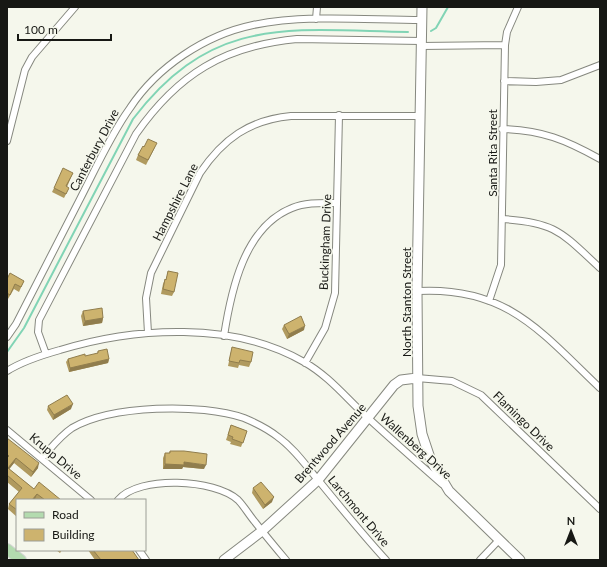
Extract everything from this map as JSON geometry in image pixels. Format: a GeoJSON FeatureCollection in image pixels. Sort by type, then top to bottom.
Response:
{"type":"FeatureCollection","features":[{"type":"Feature","properties":{"kind":"main road"},"geometry":{"type":"LineString","coordinates":[[7,549],[21,560]]}},
{"type":"Feature","properties":{"kind":"street"},"geometry":{"type":"LineString","coordinates":[[7,141],[25,70],[32,57],[76,7]]}},
{"type":"Feature","properties":{"kind":"street"},"geometry":{"type":"LineString","coordinates":[[316,19],[317,7]]}},
{"type":"Feature","properties":{"kind":"street","name":"North Stanton Street"},"geometry":{"type":"LineString","coordinates":[[422,7],[417,291],[419,416],[426,449],[438,475],[449,491],[520,560]]}},
{"type":"Feature","properties":{"kind":"street","name":"Santa Rita Street"},"geometry":{"type":"LineString","coordinates":[[489,301],[501,266],[502,129],[505,46],[508,32],[518,7]]}},
{"type":"Feature","properties":{"kind":"street","name":"Canterbury Drive"},"geometry":{"type":"LineString","coordinates":[[7,337],[16,324],[117,127],[143,90],[177,60],[192,50],[225,34],[251,26],[272,22],[316,19],[422,20]]}},
{"type":"Feature","properties":{"kind":"street"},"geometry":{"type":"LineString","coordinates":[[46,354],[38,332],[39,320],[136,134],[153,110],[185,79],[222,57],[248,47],[278,40],[297,39],[505,46]]}},
{"type":"Feature","properties":{"kind":"street"},"geometry":{"type":"LineString","coordinates":[[504,81],[536,82],[562,80],[600,65]]}},
{"type":"Feature","properties":{"kind":"street","name":"Buckingham Drive"},"geometry":{"type":"LineString","coordinates":[[305,363],[325,328],[335,292],[339,115]]}},
{"type":"Feature","properties":{"kind":"street","name":"Hampshire Lane"},"geometry":{"type":"LineString","coordinates":[[148,333],[146,298],[151,273],[200,173],[217,151],[239,132],[272,118],[291,116],[421,116]]}},
{"type":"Feature","properties":{"kind":"street"},"geometry":{"type":"LineString","coordinates":[[502,129],[527,130],[542,133],[564,141],[600,159]]}},
{"type":"Feature","properties":{"kind":"street"},"geometry":{"type":"LineString","coordinates":[[224,336],[231,297],[236,280],[253,242],[265,226],[277,215],[292,207],[308,204],[337,203]]}},
{"type":"Feature","properties":{"kind":"street"},"geometry":{"type":"LineString","coordinates":[[502,219],[538,223],[553,228],[566,236],[600,268]]}},
{"type":"Feature","properties":{"kind":"street"},"geometry":{"type":"LineString","coordinates":[[417,291],[455,292],[473,295],[515,312],[534,325],[600,388]]}},
{"type":"Feature","properties":{"kind":"street","name":"Wallenberg Drive"},"geometry":{"type":"LineString","coordinates":[[7,371],[46,354],[105,338],[148,333],[195,333],[224,336],[272,347],[305,363],[326,377],[368,418],[449,491]]}},
{"type":"Feature","properties":{"kind":"street","name":"Brentwood Avenue"},"geometry":{"type":"LineString","coordinates":[[224,560],[262,531],[318,480],[397,382],[418,378]]}},
{"type":"Feature","properties":{"kind":"street","name":"Flamingo Drive"},"geometry":{"type":"LineString","coordinates":[[418,378],[452,381],[480,395],[600,510]]}},
{"type":"Feature","properties":{"kind":"street","name":"Larchmont Drive"},"geometry":{"type":"LineString","coordinates":[[42,458],[65,434],[88,421],[122,413],[143,410],[185,409],[243,418],[265,428],[294,450],[386,560]]}},
{"type":"Feature","properties":{"kind":"street","name":"Krupp Drive"},"geometry":{"type":"LineString","coordinates":[[7,430],[90,499]]}},
{"type":"Feature","properties":{"kind":"street"},"geometry":{"type":"LineString","coordinates":[[119,499],[132,489],[148,485],[185,484],[218,489],[238,500],[286,560]]}},
{"type":"Feature","properties":{"kind":"street"},"geometry":{"type":"LineString","coordinates":[[480,560],[499,540]]}},
{"type":"Feature","properties":{"kind":"street"},"geometry":{"type":"LineString","coordinates":[[140,551],[146,560]]}},
{"type":"Feature","properties":{"kind":"building"},"geometry":{"type":"Polygon","coordinates":[[[148,139],[157,143],[148,160],[138,155],[148,139]]]}},
{"type":"Feature","properties":{"kind":"building"},"geometry":{"type":"Polygon","coordinates":[[[63,168],[73,173],[66,186],[69,188],[66,194],[54,188],[63,168]]]}},
{"type":"Feature","properties":{"kind":"building"},"geometry":{"type":"Polygon","coordinates":[[[168,271],[178,273],[174,292],[163,289],[168,271]]]}},
{"type":"Feature","properties":{"kind":"building"},"geometry":{"type":"Polygon","coordinates":[[[10,273],[24,281],[21,287],[15,284],[10,295],[7,293],[7,279],[10,273]]]}},
{"type":"Feature","properties":{"kind":"building"},"geometry":{"type":"Polygon","coordinates":[[[102,308],[103,318],[85,321],[83,311],[102,308]]]}},
{"type":"Feature","properties":{"kind":"building"},"geometry":{"type":"Polygon","coordinates":[[[301,316],[305,326],[289,334],[284,325],[301,316]]]}},
{"type":"Feature","properties":{"kind":"building"},"geometry":{"type":"Polygon","coordinates":[[[232,347],[253,352],[251,362],[240,360],[239,363],[229,361],[232,347]]]}},
{"type":"Feature","properties":{"kind":"building"},"geometry":{"type":"Polygon","coordinates":[[[107,349],[109,359],[70,368],[68,359],[85,354],[85,356],[98,353],[98,351],[107,349]]]}},
{"type":"Feature","properties":{"kind":"building"},"geometry":{"type":"Polygon","coordinates":[[[67,395],[73,404],[54,415],[48,406],[67,395]]]}},
{"type":"Feature","properties":{"kind":"building"},"geometry":{"type":"Polygon","coordinates":[[[231,425],[247,431],[243,443],[232,439],[233,437],[228,435],[231,425]]]}},
{"type":"Feature","properties":{"kind":"building"},"geometry":{"type":"Polygon","coordinates":[[[7,438],[39,463],[33,472],[16,458],[8,468],[34,489],[39,482],[60,499],[44,499],[37,494],[33,499],[16,499],[16,509],[9,504],[22,488],[7,475],[7,458],[9,456],[7,454],[7,438]]]}},
{"type":"Feature","properties":{"kind":"building"},"geometry":{"type":"Polygon","coordinates":[[[170,451],[207,454],[206,465],[184,462],[184,465],[165,464],[165,453],[170,453],[170,451]]]}},
{"type":"Feature","properties":{"kind":"building"},"geometry":{"type":"Polygon","coordinates":[[[261,482],[274,497],[265,505],[253,488],[261,482]]]}},
{"type":"Feature","properties":{"kind":"building"},"geometry":{"type":"Polygon","coordinates":[[[94,551],[133,551],[139,560],[101,560],[94,551]]]}},
{"type":"Feature","properties":{"kind":"waterway"},"geometry":{"type":"LineString","coordinates":[[431,31],[436,28],[448,7]]}},
{"type":"Feature","properties":{"kind":"waterway"},"geometry":{"type":"LineString","coordinates":[[7,352],[24,328],[133,119],[163,85],[193,61],[224,45],[256,35],[290,31],[326,30],[408,32]]}}]}
